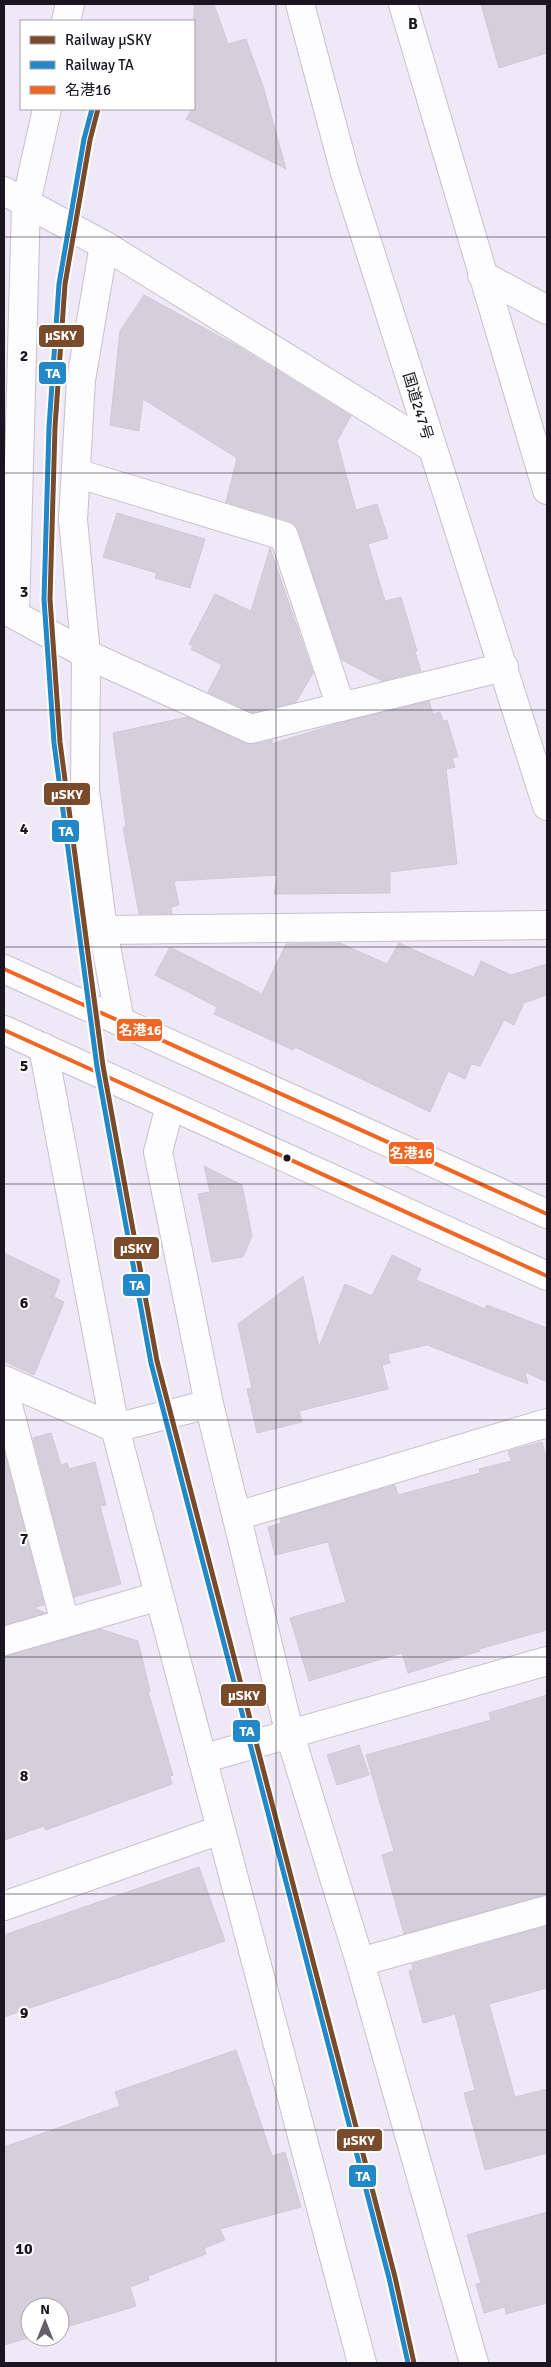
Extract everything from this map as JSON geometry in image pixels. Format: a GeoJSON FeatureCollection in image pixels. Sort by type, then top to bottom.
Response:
{"type":"FeatureCollection","features":[{"type":"Feature","properties":{"kind":"main road"},"geometry":{"type":"LineString","coordinates":[[66,20],[70,4]]}},
{"type":"Feature","properties":{"kind":"main road","name":"国道247号"},"geometry":{"type":"LineString","coordinates":[[300,4],[345,173],[547,806]]}},
{"type":"Feature","properties":{"kind":"main road"},"geometry":{"type":"LineString","coordinates":[[403,4],[547,490]]}},
{"type":"Feature","properties":{"kind":"main road"},"geometry":{"type":"LineString","coordinates":[[47,110],[15,197],[9,611],[86,654],[251,729],[504,667]]}},
{"type":"Feature","properties":{"kind":"main road"},"geometry":{"type":"LineString","coordinates":[[15,197],[104,245],[431,447]]}},
{"type":"Feature","properties":{"kind":"main road"},"geometry":{"type":"LineString","coordinates":[[104,245],[81,380],[73,520],[86,654],[85,790],[104,930],[120,1021]]}},
{"type":"Feature","properties":{"kind":"main road"},"geometry":{"type":"LineString","coordinates":[[482,275],[547,310]]}},
{"type":"Feature","properties":{"kind":"main road"},"geometry":{"type":"LineString","coordinates":[[76,473],[284,536],[342,707]]}},
{"type":"Feature","properties":{"kind":"main road"},"geometry":{"type":"LineString","coordinates":[[104,930],[547,925]]}},
{"type":"Feature","properties":{"kind":"main road"},"geometry":{"type":"LineString","coordinates":[[4,969],[547,1214]]}},
{"type":"Feature","properties":{"kind":"main road"},"geometry":{"type":"LineString","coordinates":[[4,1030],[547,1276]]}},
{"type":"Feature","properties":{"kind":"main road"},"geometry":{"type":"LineString","coordinates":[[43,1048],[115,1428],[362,2363]]}},
{"type":"Feature","properties":{"kind":"main road"},"geometry":{"type":"LineString","coordinates":[[170,1106],[158,1152],[209,1404],[290,1735],[360,1962],[474,2363]]}},
{"type":"Feature","properties":{"kind":"main road"},"geometry":{"type":"LineString","coordinates":[[4,1380],[115,1428],[209,1404]]}},
{"type":"Feature","properties":{"kind":"main road"},"geometry":{"type":"LineString","coordinates":[[4,1390],[65,1623]]}},
{"type":"Feature","properties":{"kind":"main road"},"geometry":{"type":"LineString","coordinates":[[237,1516],[547,1423]]}},
{"type":"Feature","properties":{"kind":"main road"},"geometry":{"type":"LineString","coordinates":[[4,1641],[159,1596]]}},
{"type":"Feature","properties":{"kind":"main road"},"geometry":{"type":"LineString","coordinates":[[202,1759],[547,1661]]}},
{"type":"Feature","properties":{"kind":"main road"},"geometry":{"type":"LineString","coordinates":[[4,1906],[220,1830]]}},
{"type":"Feature","properties":{"kind":"main road"},"geometry":{"type":"LineString","coordinates":[[360,1962],[547,1910]]}},
{"type":"Feature","properties":{"kind":"building"},"geometry":{"type":"Polygon","coordinates":[[[194,4],[214,4],[228,44],[246,39],[263,86],[286,169],[186,119],[191,110],[195,110],[194,4]]]}},
{"type":"Feature","properties":{"kind":"building"},"geometry":{"type":"Polygon","coordinates":[[[481,4],[547,4],[547,53],[499,68],[481,4]]]}},
{"type":"Feature","properties":{"kind":"building"},"geometry":{"type":"Polygon","coordinates":[[[144,295],[237,346],[351,416],[337,441],[356,510],[377,504],[388,538],[368,544],[385,601],[401,597],[421,671],[382,681],[342,660],[295,525],[289,521],[226,502],[237,458],[143,399],[139,431],[110,425],[120,331],[144,295]]]}},
{"type":"Feature","properties":{"kind":"building"},"geometry":{"type":"Polygon","coordinates":[[[117,513],[205,539],[190,588],[155,578],[157,573],[103,557],[117,513]]]}},
{"type":"Feature","properties":{"kind":"building"},"geometry":{"type":"Polygon","coordinates":[[[270,548],[313,673],[296,702],[253,713],[208,692],[222,665],[191,649],[193,646],[189,644],[215,594],[251,611],[270,548]]]}},
{"type":"Feature","properties":{"kind":"building"},"geometry":{"type":"Polygon","coordinates":[[[429,701],[433,714],[440,712],[443,721],[447,720],[458,757],[452,758],[455,767],[446,769],[457,864],[390,872],[390,893],[274,894],[278,875],[174,881],[179,905],[171,907],[172,914],[139,914],[123,827],[126,827],[113,733],[188,717],[245,743],[255,744],[273,740],[271,744],[343,722],[429,701]]]}},
{"type":"Feature","properties":{"kind":"building"},"geometry":{"type":"Polygon","coordinates":[[[340,943],[387,964],[399,943],[474,977],[481,961],[511,975],[547,964],[547,995],[524,1003],[514,1025],[504,1020],[480,1066],[471,1064],[465,1079],[448,1071],[430,1112],[295,1047],[293,1050],[214,1014],[217,1007],[155,975],[170,947],[262,994],[286,944],[340,943]]]}},
{"type":"Feature","properties":{"kind":"building"},"geometry":{"type":"Polygon","coordinates":[[[204,1166],[242,1185],[252,1236],[243,1257],[212,1262],[198,1194],[210,1192],[204,1166]]]}},
{"type":"Feature","properties":{"kind":"building"},"geometry":{"type":"Polygon","coordinates":[[[4,1253],[60,1280],[54,1297],[64,1302],[34,1375],[4,1361],[4,1253]]]}},
{"type":"Feature","properties":{"kind":"building"},"geometry":{"type":"Polygon","coordinates":[[[392,1255],[421,1269],[416,1280],[485,1309],[487,1305],[547,1328],[547,1382],[525,1372],[528,1384],[427,1345],[388,1354],[390,1363],[382,1365],[388,1389],[299,1411],[302,1422],[257,1433],[247,1389],[252,1388],[238,1324],[303,1276],[319,1347],[345,1284],[372,1296],[392,1255]]]}},
{"type":"Feature","properties":{"kind":"building"},"geometry":{"type":"Polygon","coordinates":[[[51,1433],[61,1465],[67,1463],[69,1469],[95,1462],[106,1505],[100,1506],[121,1584],[74,1597],[33,1438],[51,1433]]]}},
{"type":"Feature","properties":{"kind":"building"},"geometry":{"type":"Polygon","coordinates":[[[542,1442],[547,1462],[547,1630],[479,1649],[480,1651],[408,1673],[402,1653],[309,1681],[290,1618],[346,1602],[328,1542],[275,1555],[268,1527],[281,1523],[280,1519],[395,1485],[398,1495],[480,1473],[479,1469],[511,1461],[508,1451],[542,1442]]]}},
{"type":"Feature","properties":{"kind":"building"},"geometry":{"type":"Polygon","coordinates":[[[4,1451],[44,1605],[33,1608],[46,1613],[4,1625],[4,1451]]]}},
{"type":"Feature","properties":{"kind":"building"},"geometry":{"type":"Polygon","coordinates":[[[100,1629],[138,1641],[150,1691],[148,1692],[173,1775],[170,1776],[172,1784],[46,1830],[44,1826],[4,1840],[4,1656],[100,1629]]]}},
{"type":"Feature","properties":{"kind":"building"},"geometry":{"type":"Polygon","coordinates":[[[547,1695],[547,1895],[404,1934],[382,1855],[394,1851],[366,1755],[491,1720],[489,1713],[547,1695]]]}},
{"type":"Feature","properties":{"kind":"building"},"geometry":{"type":"Polygon","coordinates":[[[359,1745],[369,1775],[337,1785],[327,1755],[359,1745]]]}},
{"type":"Feature","properties":{"kind":"building"},"geometry":{"type":"Polygon","coordinates":[[[199,1867],[225,1941],[4,2017],[4,1935],[199,1867]]]}},
{"type":"Feature","properties":{"kind":"building"},"geometry":{"type":"Polygon","coordinates":[[[547,1926],[547,1988],[489,2004],[515,2097],[547,2089],[547,2153],[485,2170],[464,2093],[475,2090],[455,2014],[423,2023],[409,1971],[413,1969],[412,1964],[547,1926]]]}},
{"type":"Feature","properties":{"kind":"building"},"geometry":{"type":"Polygon","coordinates":[[[236,2050],[272,2156],[285,2152],[301,2207],[220,2229],[225,2240],[204,2248],[206,2254],[148,2276],[149,2280],[130,2287],[136,2306],[70,2326],[70,2297],[20,2297],[20,2340],[4,2345],[4,2147],[120,2106],[115,2092],[236,2050]]]}},
{"type":"Feature","properties":{"kind":"building"},"geometry":{"type":"Polygon","coordinates":[[[547,2212],[547,2303],[506,2314],[505,2307],[484,2313],[476,2284],[481,2283],[467,2235],[547,2212]]]}},
{"type":"Feature","properties":{"kind":"rail line","name":"TA"},"geometry":{"type":"LineString","coordinates":[[92,110],[84,139],[59,284],[49,427],[44,599],[54,743],[97,1067],[151,1363],[389,2278],[408,2363]]}},
{"type":"Feature","properties":{"kind":"rail line","name":"μSKY"},"geometry":{"type":"LineString","coordinates":[[98,110],[90,140],[65,284],[55,427],[50,599],[60,742],[103,1066],[157,1361],[395,2277],[414,2363]]}},
{"type":"Feature","properties":{"kind":"transit line","name":"名港16"},"geometry":{"type":"LineString","coordinates":[[4,969],[547,1214]]}},
{"type":"Feature","properties":{"kind":"transit line","name":"名港16"},"geometry":{"type":"LineString","coordinates":[[4,1030],[547,1276]]}}]}
